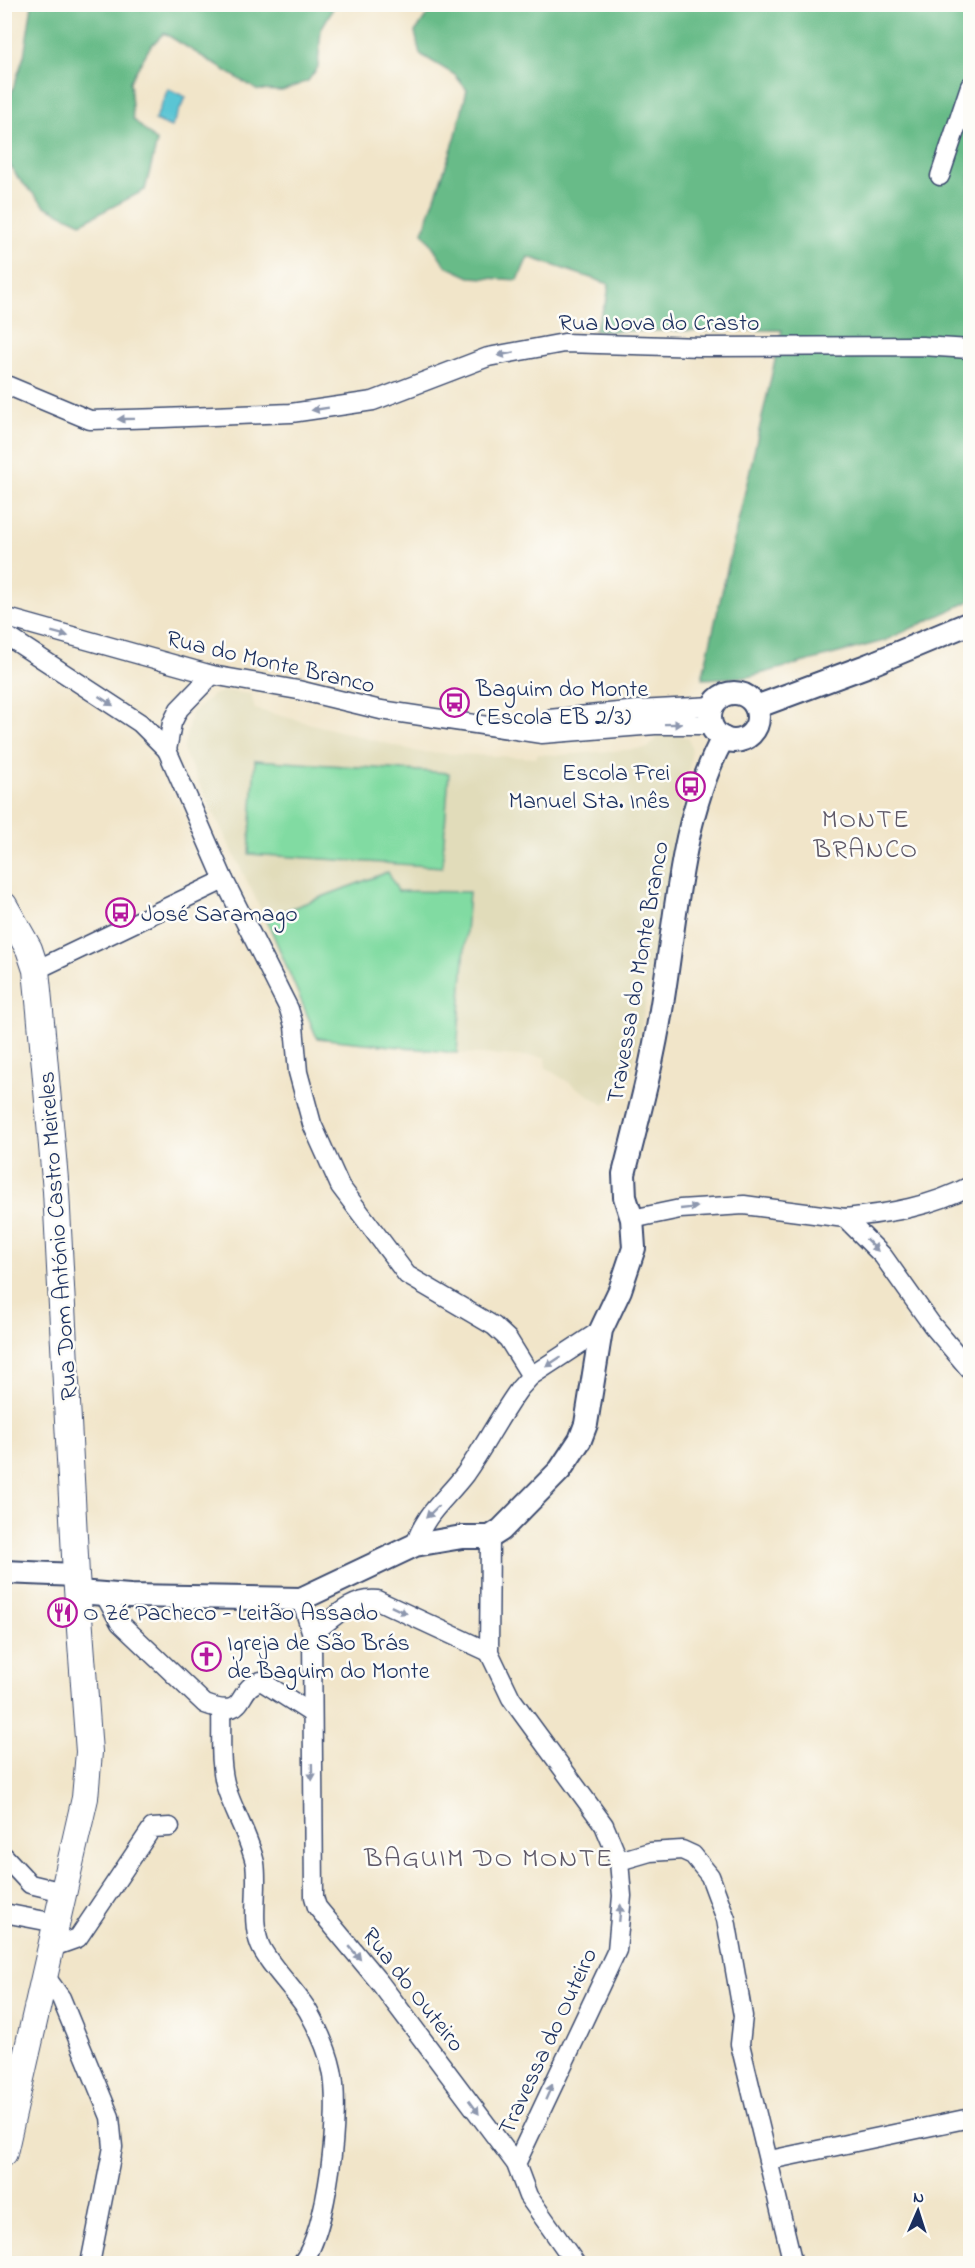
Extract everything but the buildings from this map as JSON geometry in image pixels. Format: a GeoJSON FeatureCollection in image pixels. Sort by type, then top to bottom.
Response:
{"type":"FeatureCollection","features":[{"type":"Feature","properties":{"kind":"main road","name":"Rua Dom António Castro Meireles"},"geometry":{"type":"LineString","coordinates":[[4,905],[29,949],[36,970],[56,1191],[77,1583],[89,1752],[85,1798],[4,2153]]}},
{"type":"Feature","properties":{"kind":"street"},"geometry":{"type":"LineString","coordinates":[[940,176],[970,86]]}},
{"type":"Feature","properties":{"kind":"street","name":"Rua Nova do Crasto"},"geometry":{"type":"LineString","coordinates":[[4,384],[90,420],[291,413],[373,401],[488,357],[564,343],[702,347],[915,346],[970,349]]}},
{"type":"Feature","properties":{"kind":"street","name":"Rua do Monte Branco"},"geometry":{"type":"LineString","coordinates":[[4,617],[212,675],[298,690],[381,710],[531,732],[549,719],[638,710],[716,723]]}},
{"type":"Feature","properties":{"kind":"street"},"geometry":{"type":"LineString","coordinates":[[756,707],[869,665],[970,623]]}},
{"type":"Feature","properties":{"kind":"street"},"geometry":{"type":"LineString","coordinates":[[4,634],[140,723],[167,750],[224,880],[288,1009],[294,1026],[298,1072],[312,1124],[340,1186],[407,1275],[494,1326],[508,1339],[531,1377]]}},
{"type":"Feature","properties":{"kind":"street"},"geometry":{"type":"LineString","coordinates":[[167,750],[172,723],[179,708],[212,675]]}},
{"type":"Feature","properties":{"kind":"street"},"geometry":{"type":"LineString","coordinates":[[731,693],[746,696],[756,707],[758,722],[751,735],[738,741],[716,723],[723,695],[731,693]]}},
{"type":"Feature","properties":{"kind":"street","name":"Travessa do Monte Branco"},"geometry":{"type":"LineString","coordinates":[[490,1536],[510,1523],[560,1470],[580,1440],[591,1405],[601,1329],[620,1290],[634,1248],[632,1219],[625,1197],[624,1174],[662,1008],[691,828],[714,755],[716,723]]}},
{"type":"Feature","properties":{"kind":"street"},"geometry":{"type":"LineString","coordinates":[[36,970],[224,880]]}},
{"type":"Feature","properties":{"kind":"street"},"geometry":{"type":"LineString","coordinates":[[632,1219],[680,1209],[735,1205],[845,1218],[915,1208],[947,1198],[970,1186]]}},
{"type":"Feature","properties":{"kind":"street"},"geometry":{"type":"LineString","coordinates":[[845,1218],[883,1256],[932,1325],[970,1370]]}},
{"type":"Feature","properties":{"kind":"street"},"geometry":{"type":"LineString","coordinates":[[414,1545],[425,1518],[445,1500],[467,1471],[505,1409],[531,1377],[601,1329]]}},
{"type":"Feature","properties":{"kind":"street"},"geometry":{"type":"LineString","coordinates":[[4,1572],[77,1583],[104,1594],[301,1599],[414,1545],[454,1538],[490,1536],[489,1652],[377,1600],[357,1601],[312,1634]]}},
{"type":"Feature","properties":{"kind":"street"},"geometry":{"type":"LineString","coordinates":[[104,1594],[120,1623],[205,1704],[221,1710],[235,1707],[254,1683],[261,1681],[311,1713]]}},
{"type":"Feature","properties":{"kind":"street","name":"Rua do Outeiro"},"geometry":{"type":"LineString","coordinates":[[301,1599],[312,1634],[311,1713],[317,1908],[380,1983],[516,2164],[528,2196],[576,2264]]}},
{"type":"Feature","properties":{"kind":"street","name":"Travessa do Outeiro"},"geometry":{"type":"LineString","coordinates":[[489,1652],[511,1698],[604,1825],[619,1861],[622,1896],[617,1950],[516,2164]]}},
{"type":"Feature","properties":{"kind":"street"},"geometry":{"type":"LineString","coordinates":[[221,1710],[223,1774],[227,1790],[245,1829],[255,1865],[255,1904],[260,1946],[308,2011],[332,2068],[336,2097],[328,2179],[313,2247],[301,2264]]}},
{"type":"Feature","properties":{"kind":"street"},"geometry":{"type":"LineString","coordinates":[[4,1913],[53,1936],[78,1938],[152,1828],[170,1827]]}},
{"type":"Feature","properties":{"kind":"street"},"geometry":{"type":"LineString","coordinates":[[619,1861],[650,1852],[682,1850],[693,1855],[710,1876],[726,1919],[743,2016],[740,2044],[770,2160],[792,2264]]}},
{"type":"Feature","properties":{"kind":"street"},"geometry":{"type":"LineString","coordinates":[[4,1856],[30,1884],[63,1892]]}},
{"type":"Feature","properties":{"kind":"street"},"geometry":{"type":"LineString","coordinates":[[44,1974],[62,1998],[110,2117],[113,2147],[90,2264]]}},
{"type":"Feature","properties":{"kind":"street"},"geometry":{"type":"LineString","coordinates":[[770,2160],[970,2118]]}},
{"type":"Feature","properties":{"kind":"shaded area"},"geometry":{"type":"Polygon","coordinates":[[[224,691],[251,694],[255,709],[419,752],[536,758],[537,754],[561,755],[648,748],[658,736],[678,735],[689,738],[692,751],[661,930],[629,1083],[604,1105],[546,1068],[545,1057],[457,1053],[469,892],[397,891],[388,872],[265,918],[183,750],[191,714],[213,695],[224,691]]]}},
{"type":"Feature","properties":{"kind":"green space"},"geometry":{"type":"Polygon","coordinates":[[[32,4],[335,5],[321,29],[318,67],[308,81],[282,91],[257,90],[164,33],[150,47],[130,81],[133,119],[157,142],[145,190],[81,223],[46,207],[18,178],[5,157],[6,109],[24,56],[32,4]]]}},
{"type":"Feature","properties":{"kind":"green space"},"geometry":{"type":"Polygon","coordinates":[[[418,5],[970,5],[970,601],[884,641],[748,677],[702,679],[782,330],[594,331],[607,299],[609,284],[528,257],[518,280],[470,277],[446,266],[423,232],[455,139],[467,90],[455,75],[420,54],[415,32],[429,13],[418,5]]]}},
{"type":"Feature","properties":{"kind":"green space"},"geometry":{"type":"Polygon","coordinates":[[[255,760],[449,773],[442,867],[249,854],[255,760]]]}},
{"type":"Feature","properties":{"kind":"green space"},"geometry":{"type":"Polygon","coordinates":[[[388,872],[398,891],[469,892],[457,1053],[317,1038],[266,918],[388,872]]]}},
{"type":"Feature","properties":{"kind":"water"},"geometry":{"type":"Polygon","coordinates":[[[168,89],[186,97],[171,127],[155,120],[168,89]]]}},
{"type":"Feature","properties":{"kind":"place","name":"Baguim do Monte (Escola EB 2/3)"},"geometry":{"type":"Point","coordinates":[455,702]}},
{"type":"Feature","properties":{"kind":"place","name":"Escola Frei Manuel Sta. Inês"},"geometry":{"type":"Point","coordinates":[691,786]}},
{"type":"Feature","properties":{"kind":"place","name":"José Saramago"},"geometry":{"type":"Point","coordinates":[120,913]}},
{"type":"Feature","properties":{"kind":"place","name":"O Zé Pacheco - Leitão Assado"},"geometry":{"type":"Point","coordinates":[62,1612]}},
{"type":"Feature","properties":{"kind":"place","name":"Igreja de São Brás de Baguim do Monte"},"geometry":{"type":"Point","coordinates":[206,1656]}},
{"type":"Feature","properties":{"kind":"district","name":"MONTE BRANCO"},"geometry":{"type":"Point","coordinates":[866,833]}},
{"type":"Feature","properties":{"kind":"district","name":"BAGUIM DO MONTE"},"geometry":{"type":"Point","coordinates":[489,1857]}}]}
